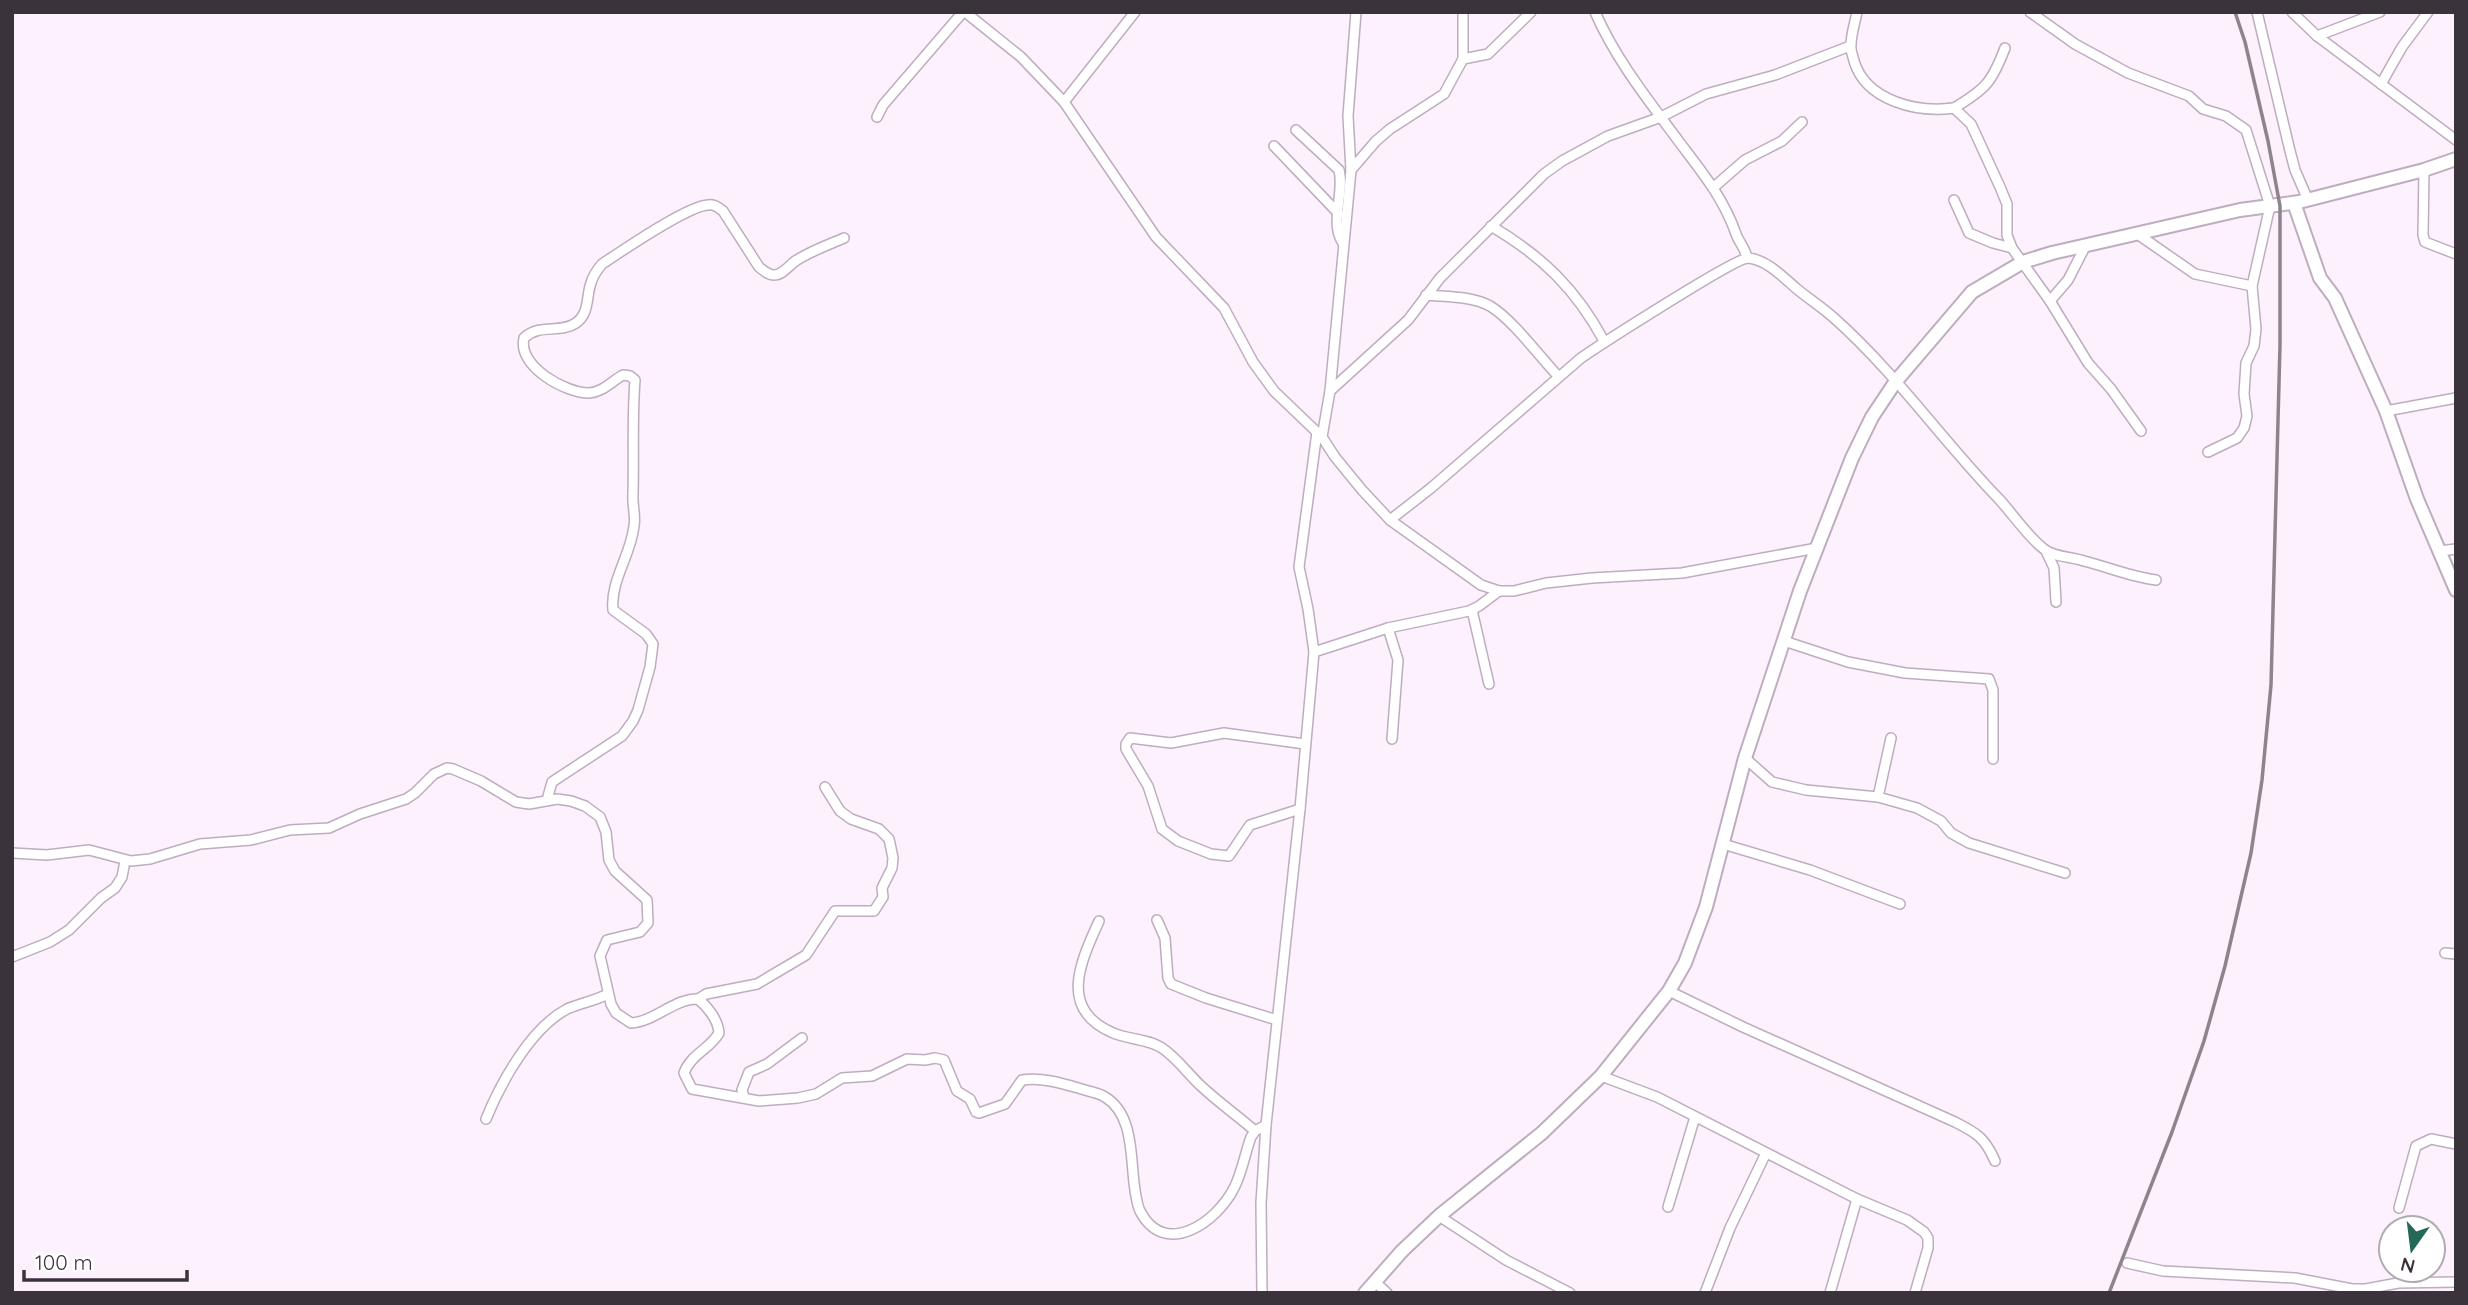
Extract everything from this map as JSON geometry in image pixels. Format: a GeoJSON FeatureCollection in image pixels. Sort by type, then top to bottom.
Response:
{"type":"FeatureCollection","features":[{"type":"Feature","properties":{"kind":"main road"},"geometry":{"type":"LineString","coordinates":[[1365,1293],[1439,1216],[1542,1133],[1601,1076],[1669,991],[1685,963],[1706,907],[1745,758],[1817,548],[1852,458],[1872,417],[1896,382],[1972,292],[2023,262],[2240,210],[2308,200],[2456,159]]}},
{"type":"Feature","properties":{"kind":"main road"},"geometry":{"type":"LineString","coordinates":[[2294,203],[2320,278],[2335,298],[2386,411],[2417,499],[2456,590]]}},
{"type":"Feature","properties":{"kind":"street"},"geometry":{"type":"LineString","coordinates":[[877,117],[883,105],[964,12],[1021,57],[1064,102],[1156,237],[1224,308],[1253,362],[1274,391],[1320,434],[1344,468],[1390,520],[1482,585],[1499,591],[1514,591],[1546,583],[1592,578],[1682,573],[1817,548]]}},
{"type":"Feature","properties":{"kind":"street"},"geometry":{"type":"LineString","coordinates":[[1064,102],[1135,12]]}},
{"type":"Feature","properties":{"kind":"street"},"geometry":{"type":"LineString","coordinates":[[1262,1293],[1261,1203],[1266,1125],[1314,652],[1299,566],[1329,391],[1351,170],[1348,116],[1356,12]]}},
{"type":"Feature","properties":{"kind":"street"},"geometry":{"type":"LineString","coordinates":[[1351,170],[1390,129],[1444,94],[1463,59],[1463,12]]}},
{"type":"Feature","properties":{"kind":"street"},"geometry":{"type":"LineString","coordinates":[[1463,59],[1488,54],[1531,12]]}},
{"type":"Feature","properties":{"kind":"street"},"geometry":{"type":"LineString","coordinates":[[1595,12],[1603,30],[1641,90],[1714,187],[1737,237],[1745,248],[1747,258]]}},
{"type":"Feature","properties":{"kind":"street"},"geometry":{"type":"LineString","coordinates":[[1857,12],[1850,46],[1860,77],[1866,85],[1906,105],[1924,109],[1954,108],[1980,93],[1995,74],[2005,48]]}},
{"type":"Feature","properties":{"kind":"street"},"geometry":{"type":"LineString","coordinates":[[2030,12],[2075,44],[2128,73],[2189,96],[2203,109],[2226,116],[2246,130],[2270,206],[2252,286],[2256,329],[2254,346],[2246,363],[2244,394],[2247,416],[2244,428],[2237,438],[2208,452]]}},
{"type":"Feature","properties":{"kind":"street"},"geometry":{"type":"LineString","coordinates":[[2257,12],[2292,158],[2308,200]]}},
{"type":"Feature","properties":{"kind":"street"},"geometry":{"type":"LineString","coordinates":[[2292,12],[2317,36],[2456,141]]}},
{"type":"Feature","properties":{"kind":"street"},"geometry":{"type":"LineString","coordinates":[[2317,36],[2381,12]]}},
{"type":"Feature","properties":{"kind":"street"},"geometry":{"type":"LineString","coordinates":[[2381,84],[2402,47],[2428,12]]}},
{"type":"Feature","properties":{"kind":"street"},"geometry":{"type":"LineString","coordinates":[[1329,391],[1408,320],[1426,295],[1491,226],[1544,174],[1562,161],[1608,136],[1661,117],[1706,94],[1775,75],[1850,46]]}},
{"type":"Feature","properties":{"kind":"street"},"geometry":{"type":"LineString","coordinates":[[1954,108],[1971,124],[2000,187],[2007,204],[2007,235],[2012,248],[2050,300],[2088,363],[2111,388],[2141,430]]}},
{"type":"Feature","properties":{"kind":"street"},"geometry":{"type":"LineString","coordinates":[[1714,187],[1745,160],[1782,141],[1802,122]]}},
{"type":"Feature","properties":{"kind":"street"},"geometry":{"type":"LineString","coordinates":[[1296,130],[1339,170],[1342,179],[1340,239],[1344,244]]}},
{"type":"Feature","properties":{"kind":"street"},"geometry":{"type":"LineString","coordinates":[[1274,146],[1339,214]]}},
{"type":"Feature","properties":{"kind":"street"},"geometry":{"type":"LineString","coordinates":[[2424,170],[2423,235],[2426,242],[2456,254]]}},
{"type":"Feature","properties":{"kind":"street"},"geometry":{"type":"LineString","coordinates":[[1954,200],[1969,233],[2012,248]]}},
{"type":"Feature","properties":{"kind":"street"},"geometry":{"type":"LineString","coordinates":[[547,800],[552,782],[622,736],[633,721],[650,667],[653,644],[646,634],[612,610],[615,586],[628,556],[634,529],[632,495],[635,380],[623,375],[600,390],[586,393],[554,381],[528,362],[523,351],[524,338],[539,329],[561,328],[578,321],[583,316],[594,273],[603,264],[665,224],[705,205],[717,206],[723,211],[759,267],[774,275],[809,253],[844,238]]}},
{"type":"Feature","properties":{"kind":"street"},"geometry":{"type":"LineString","coordinates":[[1491,226],[1557,274],[1590,314],[1604,341]]}},
{"type":"Feature","properties":{"kind":"street"},"geometry":{"type":"LineString","coordinates":[[2136,233],[2195,274],[2252,286]]}},
{"type":"Feature","properties":{"kind":"street"},"geometry":{"type":"LineString","coordinates":[[2050,300],[2068,279],[2086,245]]}},
{"type":"Feature","properties":{"kind":"street"},"geometry":{"type":"LineString","coordinates":[[1390,520],[1468,457],[1558,376],[1604,341],[1630,328],[1738,260],[1747,258],[1771,268],[1834,318],[1896,382],[1978,478],[2046,551],[2054,568],[2056,601]]}},
{"type":"Feature","properties":{"kind":"street"},"geometry":{"type":"LineString","coordinates":[[1426,295],[1478,302],[1491,307],[1558,376]]}},
{"type":"Feature","properties":{"kind":"street"},"geometry":{"type":"LineString","coordinates":[[2386,411],[2456,398]]}},
{"type":"Feature","properties":{"kind":"street"},"geometry":{"type":"LineString","coordinates":[[2440,551],[2456,549]]}},
{"type":"Feature","properties":{"kind":"street"},"geometry":{"type":"LineString","coordinates":[[2046,551],[2084,560],[2137,578],[2156,580]]}},
{"type":"Feature","properties":{"kind":"street"},"geometry":{"type":"LineString","coordinates":[[1314,652],[1388,628],[1472,610],[1499,591]]}},
{"type":"Feature","properties":{"kind":"street"},"geometry":{"type":"LineString","coordinates":[[1472,610],[1489,684]]}},
{"type":"Feature","properties":{"kind":"street"},"geometry":{"type":"LineString","coordinates":[[1388,628],[1398,660],[1392,739]]}},
{"type":"Feature","properties":{"kind":"street"},"geometry":{"type":"LineString","coordinates":[[1784,641],[1848,662],[1905,673],[1989,680],[1993,690],[1993,759]]}},
{"type":"Feature","properties":{"kind":"street"},"geometry":{"type":"LineString","coordinates":[[1300,809],[1250,825],[1229,856],[1210,854],[1178,841],[1162,828],[1148,786],[1126,749],[1126,744],[1130,738],[1182,743],[1204,735],[1224,733],[1305,744]]}},
{"type":"Feature","properties":{"kind":"street"},"geometry":{"type":"LineString","coordinates":[[1878,797],[1891,738]]}},
{"type":"Feature","properties":{"kind":"street"},"geometry":{"type":"LineString","coordinates":[[1745,758],[1772,782],[1787,787],[1878,797],[1917,808],[1941,821],[1951,833],[1969,843],[2065,873]]}},
{"type":"Feature","properties":{"kind":"street"},"geometry":{"type":"LineString","coordinates":[[12,853],[47,855],[89,850],[125,861],[150,859],[200,844],[251,840],[290,831],[329,828],[360,814],[406,799],[434,774],[447,768],[470,775],[516,802],[529,804],[547,800],[570,801],[585,806],[600,817],[607,832],[609,860],[615,871],[647,901],[649,914],[645,929],[607,940],[600,961],[611,1004],[616,1013],[631,1023],[647,1019],[689,999],[757,984],[806,955],[835,911],[867,912],[874,911],[879,906],[883,897],[882,888],[892,868],[889,839],[879,829],[851,819],[839,811],[825,787]]}},
{"type":"Feature","properties":{"kind":"street"},"geometry":{"type":"LineString","coordinates":[[1723,844],[1810,870],[1900,904]]}},
{"type":"Feature","properties":{"kind":"street"},"geometry":{"type":"LineString","coordinates":[[12,957],[50,942],[69,930],[115,888],[122,877],[125,861]]}},
{"type":"Feature","properties":{"kind":"street"},"geometry":{"type":"LineString","coordinates":[[1099,920],[1076,988],[1083,1007],[1092,1019],[1113,1033],[1153,1043],[1164,1049],[1207,1092],[1255,1131]]}},
{"type":"Feature","properties":{"kind":"street"},"geometry":{"type":"LineString","coordinates":[[1157,920],[1165,938],[1168,978],[1171,984],[1277,1020]]}},
{"type":"Feature","properties":{"kind":"street"},"geometry":{"type":"LineString","coordinates":[[2445,953],[2456,954]]}},
{"type":"Feature","properties":{"kind":"street"},"geometry":{"type":"LineString","coordinates":[[1669,991],[1975,1132],[1987,1143],[1995,1161]]}},
{"type":"Feature","properties":{"kind":"street"},"geometry":{"type":"LineString","coordinates":[[486,1119],[498,1091],[518,1058],[540,1031],[564,1011],[608,994]]}},
{"type":"Feature","properties":{"kind":"street"},"geometry":{"type":"LineString","coordinates":[[698,999],[714,1018],[719,1033],[714,1041],[688,1062],[684,1073],[688,1085],[696,1091],[759,1101],[798,1098],[822,1091],[842,1078],[872,1076],[901,1061],[915,1058],[944,1060],[957,1091],[970,1099],[979,1113],[1004,1104],[1022,1080],[1064,1082],[1103,1095],[1117,1108],[1128,1130],[1139,1210],[1160,1232],[1167,1235],[1197,1228],[1221,1206],[1234,1188],[1251,1137],[1255,1131],[1266,1125]]}},
{"type":"Feature","properties":{"kind":"street"},"geometry":{"type":"LineString","coordinates":[[744,1097],[742,1090],[749,1072],[768,1063],[802,1038]]}},
{"type":"Feature","properties":{"kind":"street"},"geometry":{"type":"LineString","coordinates":[[1601,1076],[1657,1097],[1857,1199],[1907,1220],[1928,1238],[1928,1248],[1915,1293]]}},
{"type":"Feature","properties":{"kind":"street"},"geometry":{"type":"LineString","coordinates":[[1668,1207],[1695,1117]]}},
{"type":"Feature","properties":{"kind":"street"},"geometry":{"type":"LineString","coordinates":[[2399,1208],[2416,1146],[2431,1139],[2456,1144]]}},
{"type":"Feature","properties":{"kind":"street"},"geometry":{"type":"LineString","coordinates":[[1705,1293],[1730,1228],[1766,1153]]}},
{"type":"Feature","properties":{"kind":"street"},"geometry":{"type":"LineString","coordinates":[[1830,1293],[1857,1199]]}},
{"type":"Feature","properties":{"kind":"street"},"geometry":{"type":"LineString","coordinates":[[1439,1216],[1506,1260],[1570,1293]]}},
{"type":"Feature","properties":{"kind":"street"},"geometry":{"type":"LineString","coordinates":[[2127,1264],[2163,1271],[2287,1277],[2352,1290],[2393,1284]]}},
{"type":"Feature","properties":{"kind":"street"},"geometry":{"type":"LineString","coordinates":[[1374,1281],[1387,1293]]}},
{"type":"Feature","properties":{"kind":"railway"},"geometry":{"type":"LineString","coordinates":[[2109,1293],[2172,1132],[2204,1041],[2225,966],[2251,853],[2262,780],[2271,685],[2280,345],[2280,206],[2268,141],[2245,42],[2235,12]]}}]}
